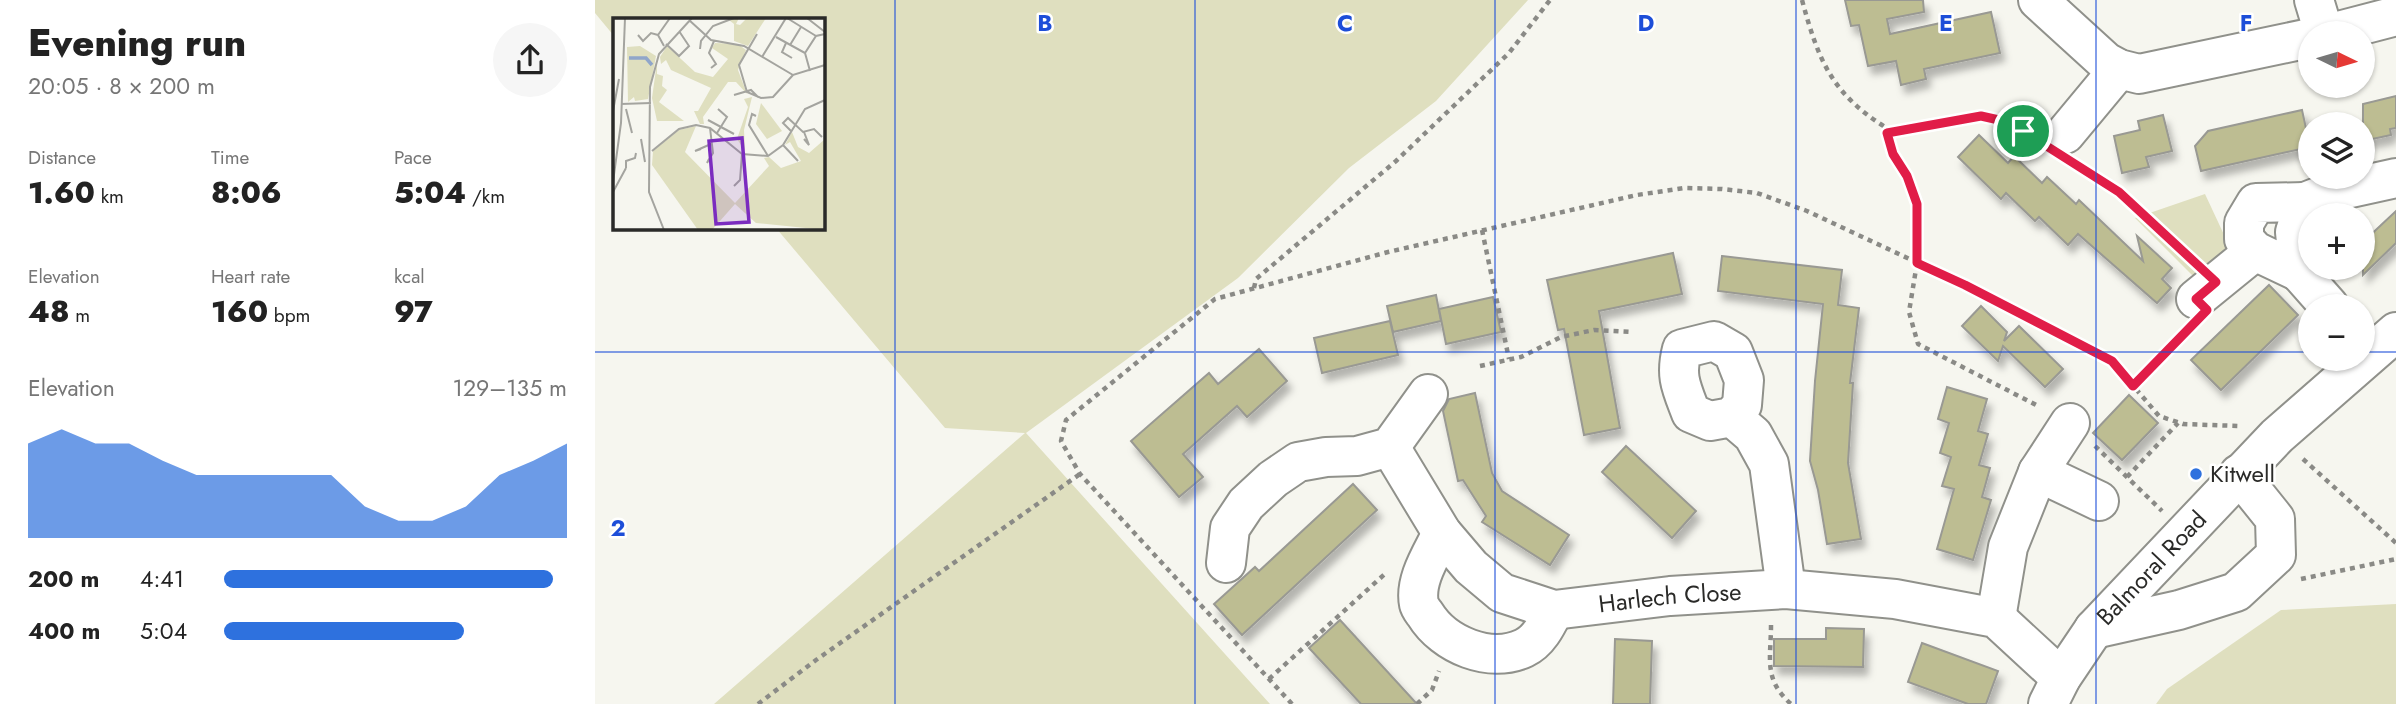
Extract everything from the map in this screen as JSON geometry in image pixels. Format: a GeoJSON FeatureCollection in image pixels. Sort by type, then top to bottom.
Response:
{"type":"FeatureCollection","features":[{"type":"Feature","properties":{"kind":"street"},"geometry":{"type":"LineString","coordinates":[[2038,0],[2106,62],[2119,69],[2139,74],[2298,41]]}},
{"type":"Feature","properties":{"kind":"street"},"geometry":{"type":"LineString","coordinates":[[2314,0],[2320,21]]}},
{"type":"Feature","properties":{"kind":"street"},"geometry":{"type":"LineString","coordinates":[[2375,21],[2396,16]]}},
{"type":"Feature","properties":{"kind":"street"},"geometry":{"type":"LineString","coordinates":[[2055,143],[2119,69]]}},
{"type":"Feature","properties":{"kind":"street"},"geometry":{"type":"LineString","coordinates":[[2298,272],[2255,251],[2244,239],[2244,223],[2256,203],[2305,202],[2328,193],[2396,178]]}},
{"type":"Feature","properties":{"kind":"street"},"geometry":{"type":"LineString","coordinates":[[2298,223],[2295,232],[2298,262]]}},
{"type":"Feature","properties":{"kind":"street"},"geometry":{"type":"LineString","coordinates":[[2206,291],[2255,251]]}},
{"type":"Feature","properties":{"kind":"street"},"geometry":{"type":"LineString","coordinates":[[2306,280],[2318,294]]}},
{"type":"Feature","properties":{"kind":"street","name":"Balmoral Road"},"geometry":{"type":"LineString","coordinates":[[2055,691],[2094,629],[2239,474],[2377,343]]}},
{"type":"Feature","properties":{"kind":"street"},"geometry":{"type":"LineString","coordinates":[[1226,563],[1230,528],[1246,504],[1273,479],[1298,462],[1326,457],[1357,456],[1390,447],[1428,394]]}},
{"type":"Feature","properties":{"kind":"street"},"geometry":{"type":"LineString","coordinates":[[1733,417],[1753,435],[1769,464],[1780,589]]}},
{"type":"Feature","properties":{"kind":"street"},"geometry":{"type":"LineString","coordinates":[[2055,691],[1996,618],[2008,547],[2038,472],[2070,423]]}},
{"type":"Feature","properties":{"kind":"street","name":"Harlech Close"},"geometry":{"type":"LineString","coordinates":[[1390,447],[1442,533],[1471,567],[1502,593],[1554,610],[1670,596],[1780,589],[1895,599],[1996,618]]}},
{"type":"Feature","properties":{"kind":"street"},"geometry":{"type":"LineString","coordinates":[[2038,472],[2113,489]]}},
{"type":"Feature","properties":{"kind":"street"},"geometry":{"type":"LineString","coordinates":[[2094,629],[2179,610],[2236,592],[2276,555],[2275,519],[2239,474]]}},
{"type":"Feature","properties":{"kind":"street"},"geometry":{"type":"LineString","coordinates":[[1442,533],[1421,576],[1419,605],[1431,624],[1453,642],[1478,651],[1504,654],[1527,647],[1544,630],[1554,610]]}},
{"type":"Feature","properties":{"kind":"path"},"geometry":{"type":"LineString","coordinates":[[1254,288],[1256,279],[1396,161],[1509,53],[1550,0]]}},
{"type":"Feature","properties":{"kind":"path"},"geometry":{"type":"LineString","coordinates":[[1802,0],[1812,36],[1839,90],[1869,117],[1885,127],[1893,154],[1907,176],[1917,204],[1917,263],[1909,312],[1918,344],[2070,423]]}},
{"type":"Feature","properties":{"kind":"path"},"geometry":{"type":"LineString","coordinates":[[1887,133],[1981,116],[1999,120],[2055,143],[2119,192],[2206,291],[2207,310],[2133,386]]}},
{"type":"Feature","properties":{"kind":"path"},"geometry":{"type":"LineString","coordinates":[[1292,704],[1080,474],[1061,441],[1066,420],[1215,299],[1388,252],[1637,195],[1684,188],[1722,189],[1757,194],[1807,211],[1965,285],[2112,361],[2159,416],[2178,423],[2243,427],[2263,430],[2277,436],[2396,542]]}},
{"type":"Feature","properties":{"kind":"path"},"geometry":{"type":"LineString","coordinates":[[1482,230],[1509,360]]}},
{"type":"Feature","properties":{"kind":"path"},"geometry":{"type":"LineString","coordinates":[[1480,366],[1521,357],[1561,337],[1594,330],[1632,332]]}},
{"type":"Feature","properties":{"kind":"path"},"geometry":{"type":"LineString","coordinates":[[2113,489],[2178,423]]}},
{"type":"Feature","properties":{"kind":"path"},"geometry":{"type":"LineString","coordinates":[[758,704],[1080,474]]}},
{"type":"Feature","properties":{"kind":"path"},"geometry":{"type":"LineString","coordinates":[[2289,581],[2396,559]]}},
{"type":"Feature","properties":{"kind":"path"},"geometry":{"type":"LineString","coordinates":[[1269,679],[1390,570],[1421,576]]}},
{"type":"Feature","properties":{"kind":"path"},"geometry":{"type":"LineString","coordinates":[[1780,589],[1771,676],[1777,691],[1791,704]]}},
{"type":"Feature","properties":{"kind":"green space"},"geometry":{"type":"Polygon","coordinates":[[[595,0],[1528,0],[1436,101],[1349,168],[1238,278],[1026,433],[1270,704],[714,704],[1025,433],[945,428],[777,229],[824,229],[824,18],[613,18],[613,35],[595,13],[595,0]]]}},
{"type":"Feature","properties":{"kind":"green space"},"geometry":{"type":"Polygon","coordinates":[[[2205,194],[2233,254],[2199,282],[2135,218],[2205,194]]]}},
{"type":"Feature","properties":{"kind":"green space"},"geometry":{"type":"Polygon","coordinates":[[[2396,604],[2396,704],[2156,704],[2167,689],[2281,610],[2396,604]]]}},
{"type":"Feature","properties":{"kind":"building"},"geometry":{"type":"Polygon","coordinates":[[[1845,0],[1923,0],[1924,12],[1887,19],[1890,34],[1991,12],[2000,53],[1924,69],[1926,79],[1901,85],[1896,61],[1868,66],[1859,25],[1851,26],[1845,0]]]}},
{"type":"Feature","properties":{"kind":"building"},"geometry":{"type":"Polygon","coordinates":[[[2396,96],[2396,128],[2390,129],[2391,135],[2375,138],[2375,112],[2363,112],[2363,104],[2396,96]]]}},
{"type":"Feature","properties":{"kind":"building"},"geometry":{"type":"Polygon","coordinates":[[[2302,110],[2302,112],[2298,112],[2298,150],[2201,171],[2195,146],[2208,131],[2302,110]]]}},
{"type":"Feature","properties":{"kind":"building"},"geometry":{"type":"Polygon","coordinates":[[[2163,115],[2172,151],[2146,157],[2149,167],[2122,173],[2114,136],[2140,130],[2138,121],[2163,115]]]}},
{"type":"Feature","properties":{"kind":"building"},"geometry":{"type":"Polygon","coordinates":[[[1979,135],[2008,163],[2014,156],[2042,183],[2047,177],[2076,204],[2079,200],[2143,261],[2137,236],[2172,268],[2162,279],[2171,288],[2157,303],[2078,234],[2068,245],[2039,217],[2035,221],[2006,193],[2001,199],[1958,157],[1979,135]]]}},
{"type":"Feature","properties":{"kind":"building"},"geometry":{"type":"Polygon","coordinates":[[[2396,211],[2396,243],[2375,263],[2375,231],[2396,211]]]}},
{"type":"Feature","properties":{"kind":"building"},"geometry":{"type":"Polygon","coordinates":[[[1673,253],[1682,294],[1599,311],[1620,428],[1584,435],[1564,329],[1558,330],[1547,280],[1673,253]]]}},
{"type":"Feature","properties":{"kind":"building"},"geometry":{"type":"Polygon","coordinates":[[[1722,256],[1842,270],[1838,305],[1859,308],[1850,383],[1853,383],[1848,463],[1861,539],[1827,544],[1810,461],[1823,304],[1718,291],[1722,256]]]}},
{"type":"Feature","properties":{"kind":"building"},"geometry":{"type":"Polygon","coordinates":[[[2269,285],[2298,315],[2221,390],[2191,360],[2269,285]]]}},
{"type":"Feature","properties":{"kind":"building"},"geometry":{"type":"Polygon","coordinates":[[[1436,295],[1441,321],[1393,332],[1387,306],[1436,295]]]}},
{"type":"Feature","properties":{"kind":"building"},"geometry":{"type":"Polygon","coordinates":[[[1493,297],[1501,332],[1446,344],[1439,309],[1493,297]]]}},
{"type":"Feature","properties":{"kind":"building"},"geometry":{"type":"Polygon","coordinates":[[[1981,306],[2007,332],[2004,341],[2019,326],[2063,369],[2045,387],[2003,346],[1998,361],[1962,326],[1981,306]]]}},
{"type":"Feature","properties":{"kind":"building"},"geometry":{"type":"Polygon","coordinates":[[[1390,321],[1398,355],[1322,373],[1314,338],[1390,321]]]}},
{"type":"Feature","properties":{"kind":"building"},"geometry":{"type":"Polygon","coordinates":[[[1259,349],[1287,381],[1247,417],[1237,406],[1183,454],[1203,477],[1179,497],[1131,441],[1209,373],[1218,384],[1259,349]]]}},
{"type":"Feature","properties":{"kind":"building"},"geometry":{"type":"Polygon","coordinates":[[[1947,387],[1987,399],[1978,431],[1988,434],[1979,465],[1990,468],[1982,497],[1991,500],[1973,560],[1937,549],[1954,489],[1942,486],[1951,457],[1940,453],[1949,423],[1938,419],[1947,387]]]}},
{"type":"Feature","properties":{"kind":"building"},"geometry":{"type":"Polygon","coordinates":[[[1475,393],[1492,473],[1502,491],[1569,535],[1550,565],[1482,522],[1486,516],[1463,480],[1458,481],[1443,411],[1449,399],[1475,393]]]}},
{"type":"Feature","properties":{"kind":"building"},"geometry":{"type":"Polygon","coordinates":[[[2129,395],[2158,423],[2122,460],[2093,433],[2129,395]]]}},
{"type":"Feature","properties":{"kind":"building"},"geometry":{"type":"Polygon","coordinates":[[[1626,446],[1696,511],[1672,538],[1602,472],[1626,446]]]}},
{"type":"Feature","properties":{"kind":"building"},"geometry":{"type":"Polygon","coordinates":[[[1353,484],[1377,510],[1242,635],[1214,604],[1255,567],[1259,571],[1353,484]]]}},
{"type":"Feature","properties":{"kind":"building"},"geometry":{"type":"Polygon","coordinates":[[[1340,620],[1417,704],[1361,704],[1309,648],[1340,620]]]}},
{"type":"Feature","properties":{"kind":"building"},"geometry":{"type":"Polygon","coordinates":[[[1826,628],[1864,629],[1863,667],[1774,666],[1774,639],[1826,639],[1826,628]]]}},
{"type":"Feature","properties":{"kind":"building"},"geometry":{"type":"Polygon","coordinates":[[[1615,639],[1652,641],[1650,704],[1613,704],[1615,639]]]}},
{"type":"Feature","properties":{"kind":"building"},"geometry":{"type":"Polygon","coordinates":[[[1922,643],[1998,671],[1986,704],[1968,704],[1908,682],[1922,643]]]}},
{"type":"Feature","properties":{"kind":"place","name":"Kitwell"},"geometry":{"type":"Point","coordinates":[2196,474]}},
{"type":"Feature","properties":{"kind":"route"},"geometry":{"type":"LineString","coordinates":[[1981,116],[1999,120],[2023,131],[2119,192],[2216,282],[2196,299],[2207,310],[2133,386],[2112,361],[1917,263],[1917,204],[1907,176],[1893,154],[1887,133],[1981,116]]}}]}
